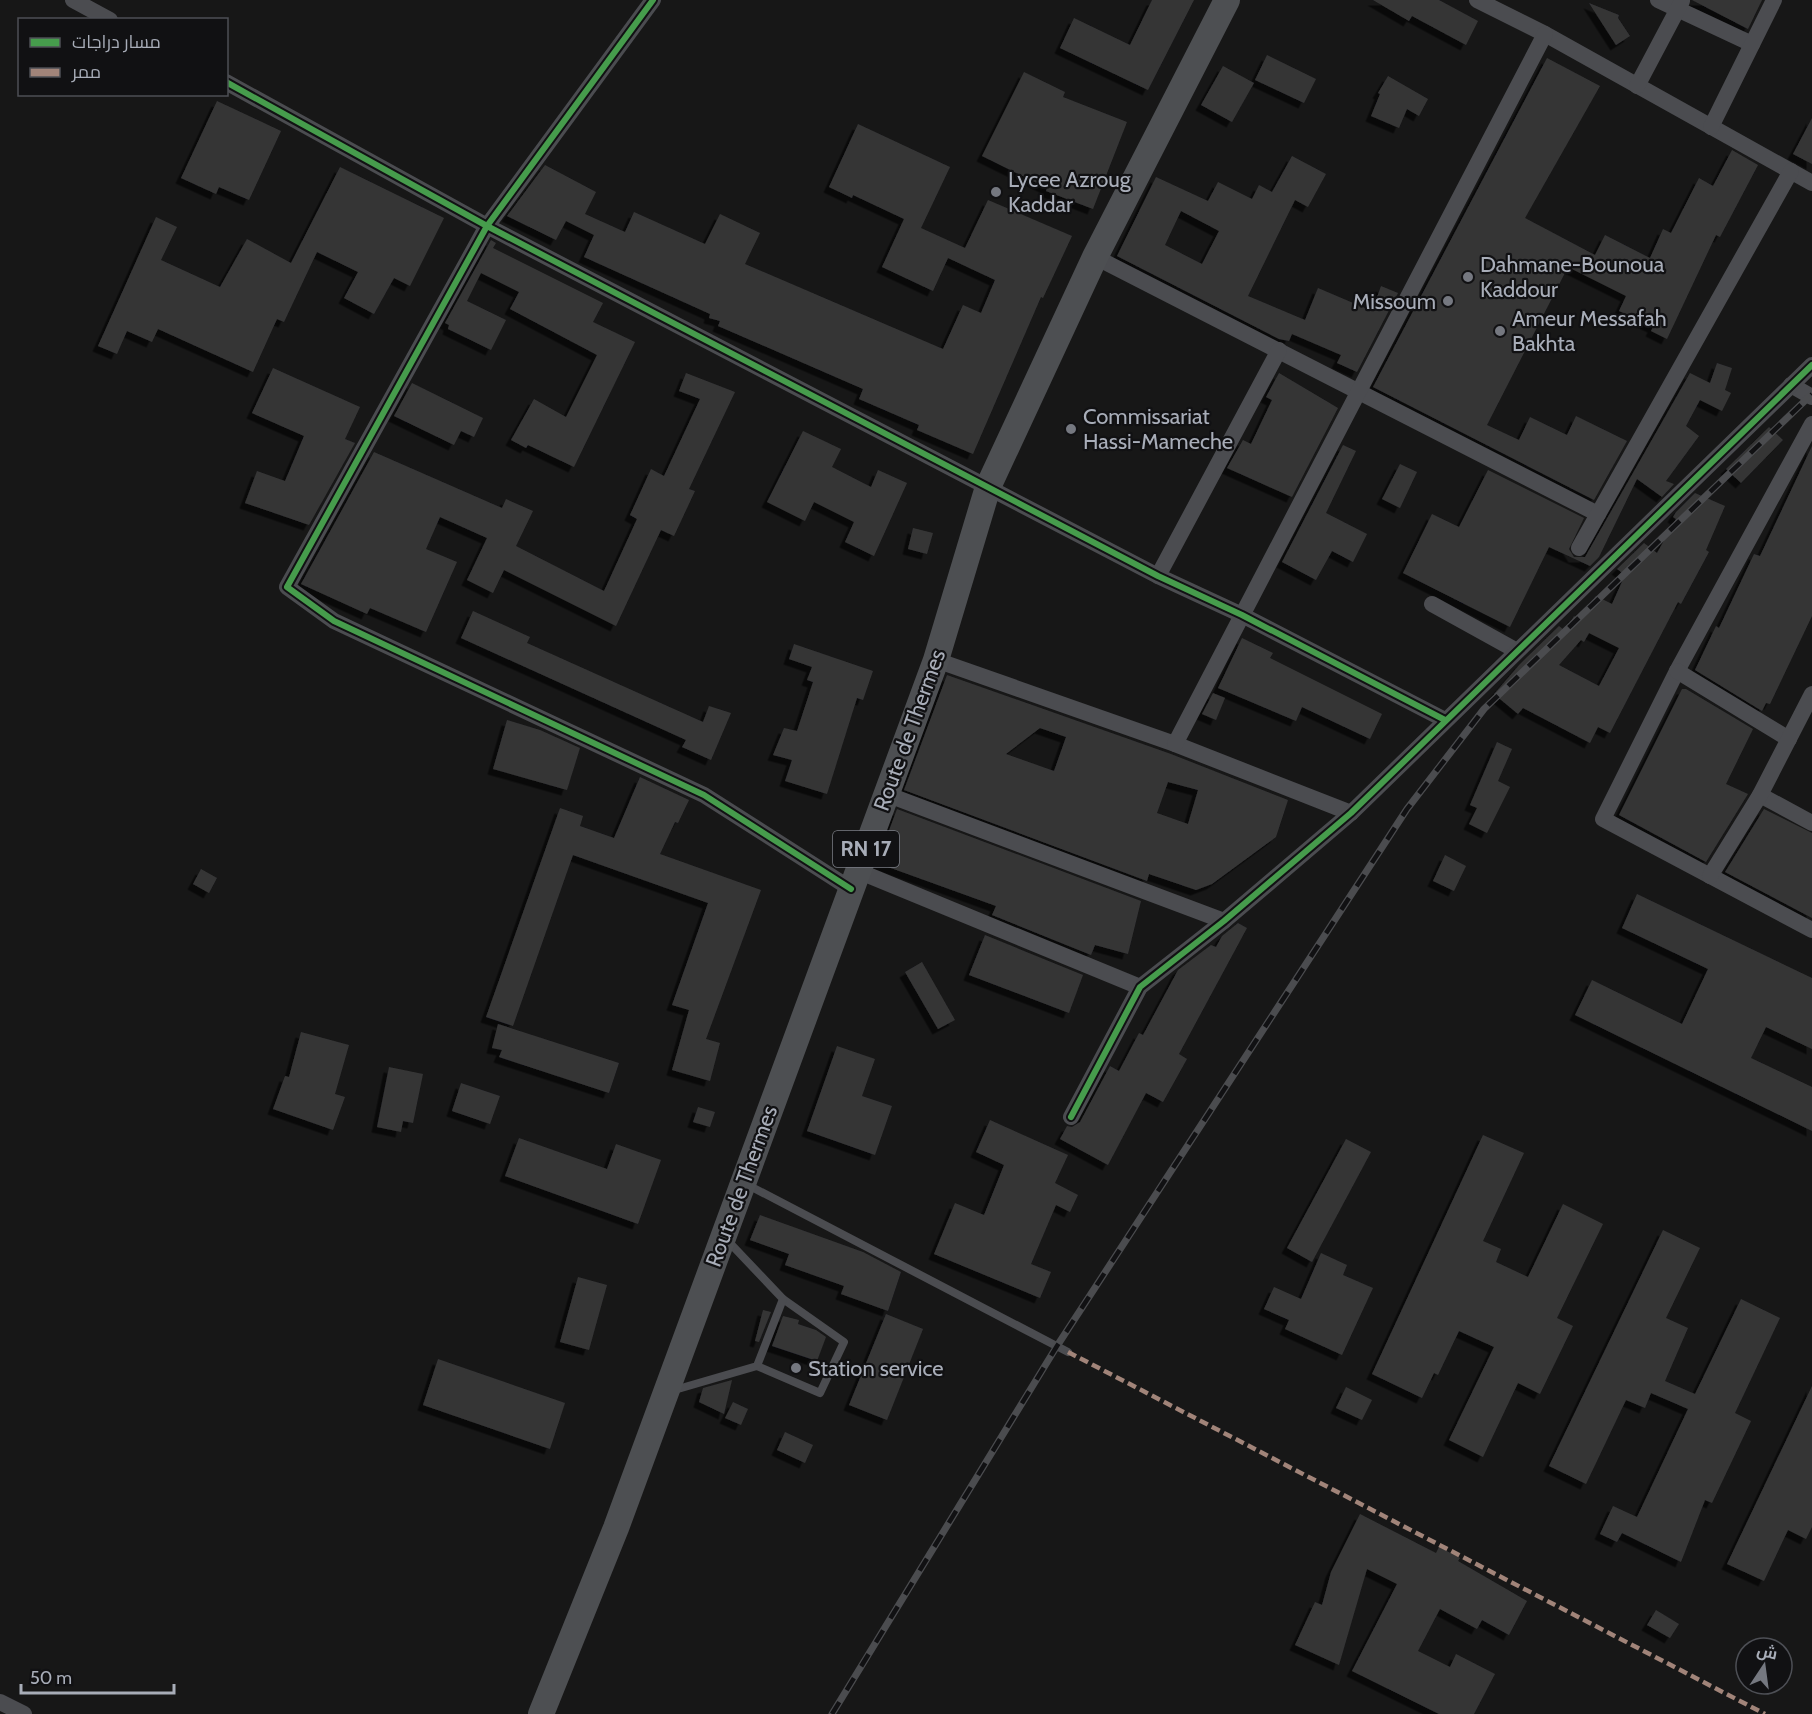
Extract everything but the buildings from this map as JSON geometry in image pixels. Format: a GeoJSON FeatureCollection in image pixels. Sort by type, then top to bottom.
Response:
{"type":"FeatureCollection","features":[{"type":"Feature","properties":{"kind":"main road","name":"Route de Thermes"},"geometry":{"type":"LineString","coordinates":[[541,1714],[616,1528],[936,660],[988,488],[1095,257],[1227,0]]}},
{"type":"Feature","properties":{"kind":"street"},"geometry":{"type":"LineString","coordinates":[[73,0],[106,18]]}},
{"type":"Feature","properties":{"kind":"street"},"geometry":{"type":"LineString","coordinates":[[653,0],[487,225],[287,587],[334,621],[704,795],[854,880],[1140,987]]}},
{"type":"Feature","properties":{"kind":"street"},"geometry":{"type":"LineString","coordinates":[[1477,0],[1545,34],[1812,183]]}},
{"type":"Feature","properties":{"kind":"street"},"geometry":{"type":"LineString","coordinates":[[1658,0],[1680,5],[1752,44]]}},
{"type":"Feature","properties":{"kind":"street"},"geometry":{"type":"LineString","coordinates":[[1711,127],[1774,0]]}},
{"type":"Feature","properties":{"kind":"street"},"geometry":{"type":"LineString","coordinates":[[1637,87],[1680,5]]}},
{"type":"Feature","properties":{"kind":"street"},"geometry":{"type":"LineString","coordinates":[[1176,744],[1545,34]]}},
{"type":"Feature","properties":{"kind":"street"},"geometry":{"type":"LineString","coordinates":[[228,83],[487,225],[988,488],[1445,720]]}},
{"type":"Feature","properties":{"kind":"street"},"geometry":{"type":"LineString","coordinates":[[1579,548],[1791,171]]}},
{"type":"Feature","properties":{"kind":"street"},"geometry":{"type":"LineString","coordinates":[[1095,257],[1598,513]]}},
{"type":"Feature","properties":{"kind":"street"},"geometry":{"type":"LineString","coordinates":[[1158,576],[1280,350]]}},
{"type":"Feature","properties":{"kind":"street"},"geometry":{"type":"LineString","coordinates":[[1071,1117],[1140,987],[1224,921],[1351,813],[1812,365]]}},
{"type":"Feature","properties":{"kind":"street"},"geometry":{"type":"LineString","coordinates":[[1791,385],[1812,397]]}},
{"type":"Feature","properties":{"kind":"street"},"geometry":{"type":"LineString","coordinates":[[1812,424],[1677,671],[1602,819],[1812,930]]}},
{"type":"Feature","properties":{"kind":"street"},"geometry":{"type":"LineString","coordinates":[[1432,604],[1517,651]]}},
{"type":"Feature","properties":{"kind":"street"},"geometry":{"type":"LineString","coordinates":[[936,660],[1176,744],[1351,813]]}},
{"type":"Feature","properties":{"kind":"street"},"geometry":{"type":"LineString","coordinates":[[1677,671],[1789,739]]}},
{"type":"Feature","properties":{"kind":"street"},"geometry":{"type":"LineString","coordinates":[[1710,876],[1760,795],[1812,694]]}},
{"type":"Feature","properties":{"kind":"street"},"geometry":{"type":"LineString","coordinates":[[886,794],[1224,921]]}},
{"type":"Feature","properties":{"kind":"street"},"geometry":{"type":"LineString","coordinates":[[1760,795],[1812,823]]}},
{"type":"Feature","properties":{"kind":"street"},"geometry":{"type":"LineString","coordinates":[[0,1702],[24,1714]]}},
{"type":"Feature","properties":{"kind":"lane"},"geometry":{"type":"LineString","coordinates":[[743,1182],[1068,1352]]}},
{"type":"Feature","properties":{"kind":"lane"},"geometry":{"type":"LineString","coordinates":[[665,1393],[757,1366],[820,1393],[844,1342],[783,1299],[723,1236]]}},
{"type":"Feature","properties":{"kind":"lane"},"geometry":{"type":"LineString","coordinates":[[757,1366],[783,1299]]}},
{"type":"Feature","properties":{"kind":"railway"},"geometry":{"type":"LineString","coordinates":[[832,1714],[1057,1346],[1407,809],[1484,709],[1812,394]]}},
{"type":"Feature","properties":{"kind":"marked path"},"geometry":{"type":"LineString","coordinates":[[1068,1352],[1765,1714]]}},
{"type":"Feature","properties":{"kind":"cycle path"},"geometry":{"type":"LineString","coordinates":[[653,0],[487,226],[287,587],[334,621],[704,795],[851,889]]}},
{"type":"Feature","properties":{"kind":"cycle path"},"geometry":{"type":"LineString","coordinates":[[228,83],[487,226],[1158,576],[1242,615],[1445,720]]}},
{"type":"Feature","properties":{"kind":"cycle path"},"geometry":{"type":"LineString","coordinates":[[1071,1117],[1140,987],[1224,921],[1351,813],[1812,365]]}},
{"type":"Feature","properties":{"kind":"place","name":"Lycee Azroug Kaddar"},"geometry":{"type":"Point","coordinates":[996,192]}},
{"type":"Feature","properties":{"kind":"place","name":"Dahmane-Bounoua Kaddour"},"geometry":{"type":"Point","coordinates":[1468,277]}},
{"type":"Feature","properties":{"kind":"place","name":"Missoum"},"geometry":{"type":"Point","coordinates":[1448,301]}},
{"type":"Feature","properties":{"kind":"place","name":"Ameur Messafah Bakhta"},"geometry":{"type":"Point","coordinates":[1500,331]}},
{"type":"Feature","properties":{"kind":"place","name":"Commissariat Hassi-Mameche"},"geometry":{"type":"Point","coordinates":[1071,429]}},
{"type":"Feature","properties":{"kind":"place","name":"Station service"},"geometry":{"type":"Point","coordinates":[796,1368]}}]}
